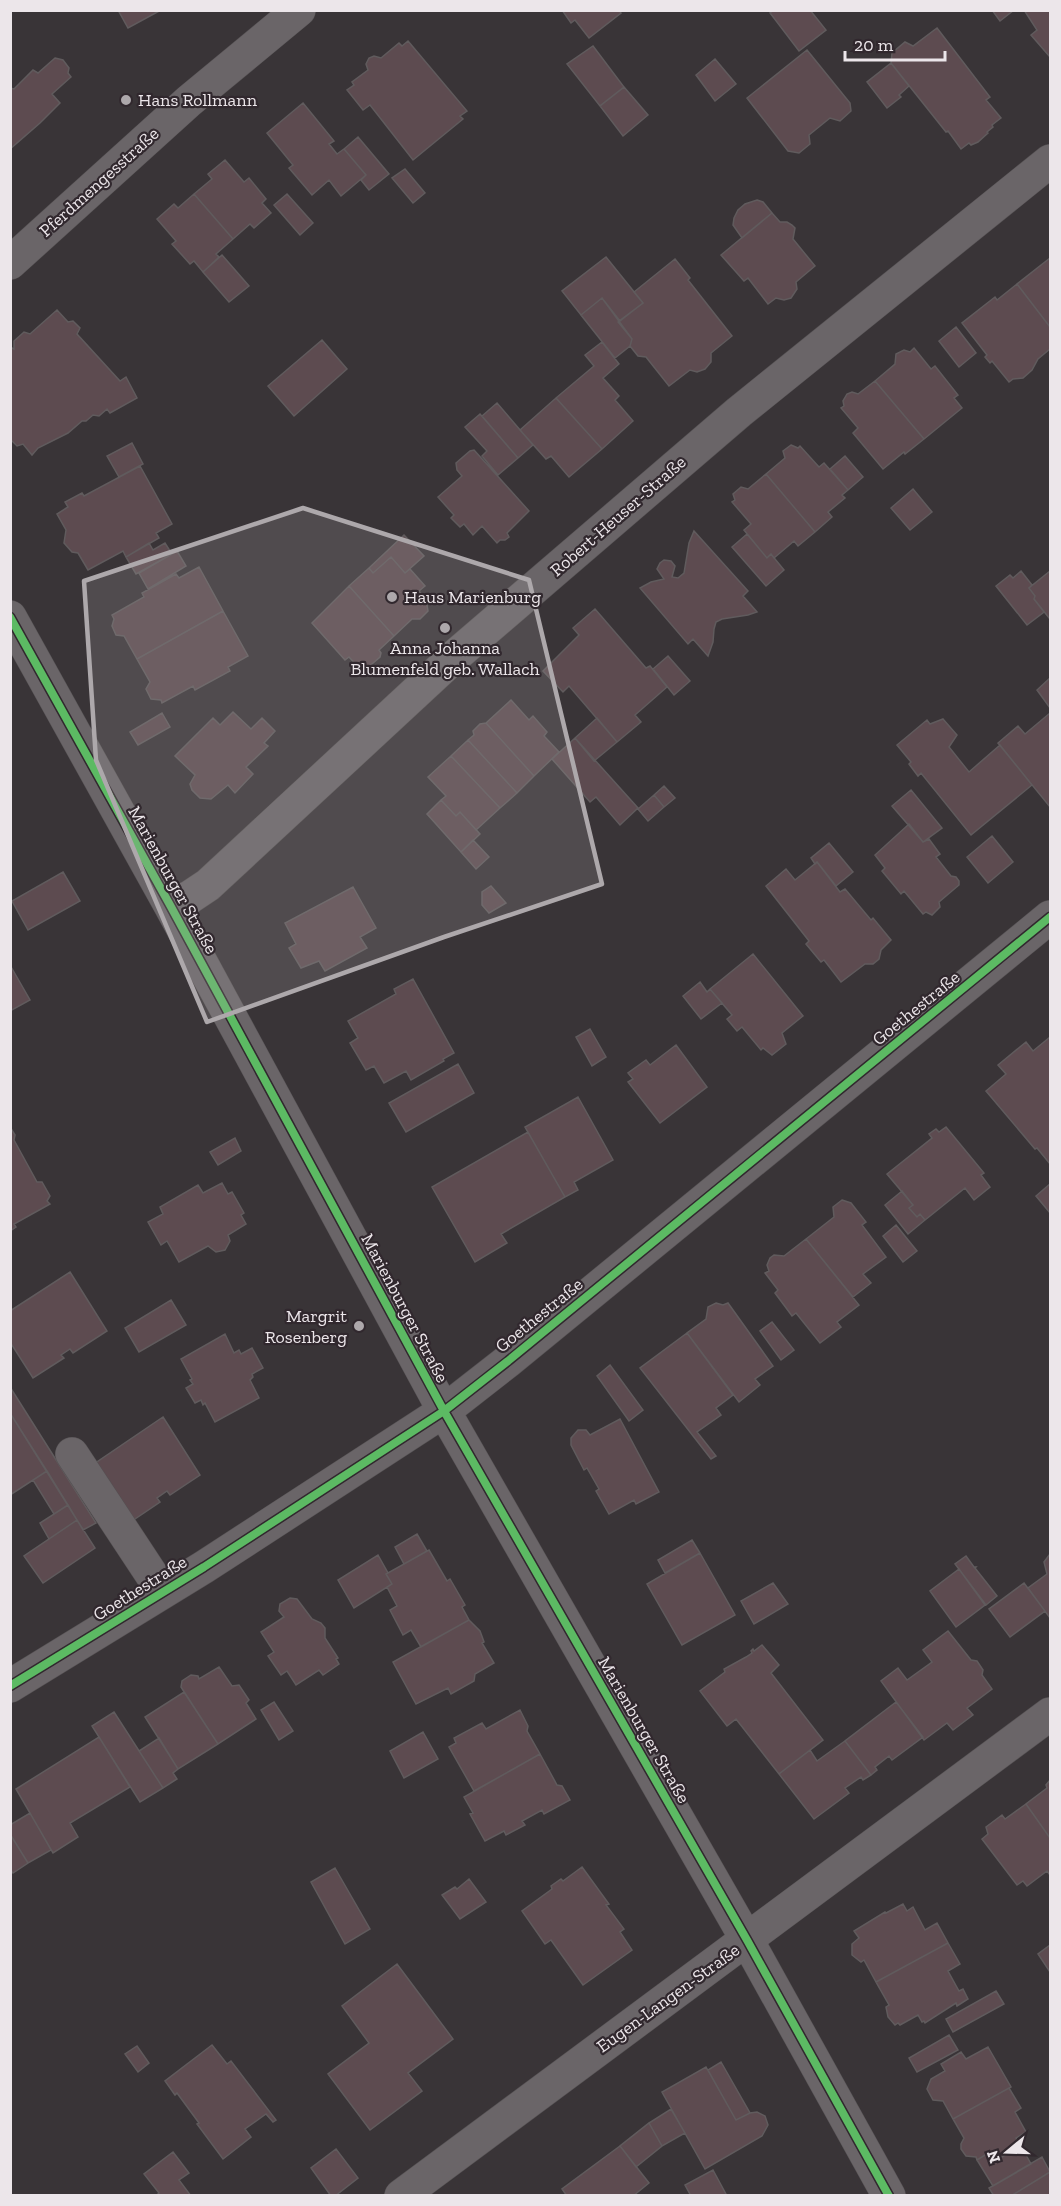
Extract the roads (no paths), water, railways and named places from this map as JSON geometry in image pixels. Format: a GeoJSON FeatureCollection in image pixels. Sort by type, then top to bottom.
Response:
{"type":"FeatureCollection","features":[{"type":"Feature","properties":{"kind":"street","name":"Pferdmengesstraße"},"geometry":{"type":"LineString","coordinates":[[10,262],[189,101],[299,10]]}},
{"type":"Feature","properties":{"kind":"street","name":"Robert-Heuser-Straße"},"geometry":{"type":"LineString","coordinates":[[170,905],[190,897],[208,885],[455,656],[739,412],[1050,161]]}},
{"type":"Feature","properties":{"kind":"street","name":"Marienburger Straße"},"geometry":{"type":"LineString","coordinates":[[10,617],[170,905],[444,1411],[747,1940],[889,2196]]}},
{"type":"Feature","properties":{"kind":"street","name":"Goethestraße"},"geometry":{"type":"LineString","coordinates":[[10,1686],[163,1592],[444,1411],[1050,917]]}},
{"type":"Feature","properties":{"kind":"street"},"geometry":{"type":"LineString","coordinates":[[72,1454],[163,1592]]}},
{"type":"Feature","properties":{"kind":"street","name":"Eugen-Langen-Straße"},"geometry":{"type":"LineString","coordinates":[[400,2196],[1050,1714]]}},
{"type":"Feature","properties":{"kind":"place","name":"Hans Rollmann"},"geometry":{"type":"Point","coordinates":[126,100]}},
{"type":"Feature","properties":{"kind":"place","name":"Haus Marienburg"},"geometry":{"type":"Point","coordinates":[392,597]}},
{"type":"Feature","properties":{"kind":"place","name":"Anna Johanna Blumenfeld geb. Wallach"},"geometry":{"type":"Point","coordinates":[445,628]}},
{"type":"Feature","properties":{"kind":"place","name":"Margrit Rosenberg"},"geometry":{"type":"Point","coordinates":[359,1326]}}]}
